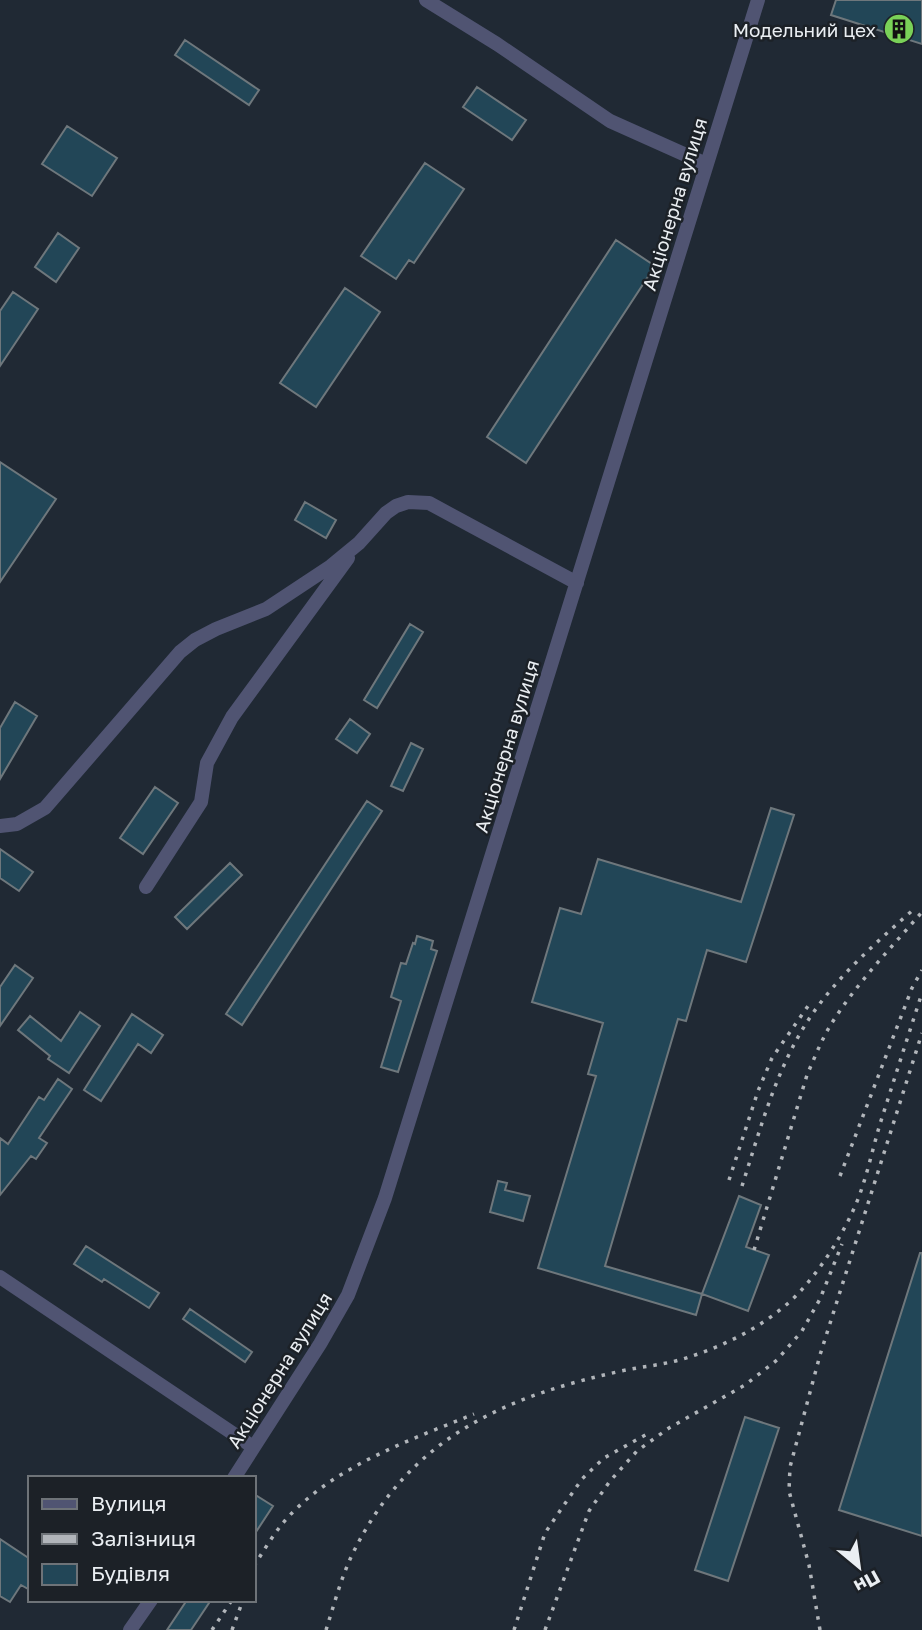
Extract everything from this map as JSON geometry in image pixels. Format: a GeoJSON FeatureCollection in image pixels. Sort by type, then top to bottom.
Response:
{"type":"FeatureCollection","features":[{"type":"Feature","properties":{"kind":"street"},"geometry":{"type":"LineString","coordinates":[[426,0],[497,44],[610,121],[706,164]]}},
{"type":"Feature","properties":{"kind":"street","name":"Акціонерна вулиця"},"geometry":{"type":"LineString","coordinates":[[235,1476],[320,1344],[348,1295],[385,1198],[758,0]]}},
{"type":"Feature","properties":{"kind":"street"},"geometry":{"type":"LineString","coordinates":[[146,887],[201,802],[207,763],[232,717],[359,543],[386,513],[408,502],[429,503],[577,583]]}},
{"type":"Feature","properties":{"kind":"street"},"geometry":{"type":"LineString","coordinates":[[0,826],[17,824],[45,808],[121,717],[180,652],[195,640],[266,609],[331,566],[359,543]]}},
{"type":"Feature","properties":{"kind":"street"},"geometry":{"type":"LineString","coordinates":[[0,1277],[253,1447]]}},
{"type":"Feature","properties":{"kind":"street"},"geometry":{"type":"LineString","coordinates":[[130,1630],[150,1602]]}},
{"type":"Feature","properties":{"kind":"shaded area"},"geometry":{"type":"Polygon","coordinates":[[[0,0],[922,0],[922,1630],[0,1630],[0,0]]]}},
{"type":"Feature","properties":{"kind":"building","name":"Модельний цех"},"geometry":{"type":"Polygon","coordinates":[[[836,0],[922,0],[922,44],[831,15],[836,0]]]}},
{"type":"Feature","properties":{"kind":"building"},"geometry":{"type":"Polygon","coordinates":[[[185,40],[259,90],[249,105],[175,55],[185,40]]]}},
{"type":"Feature","properties":{"kind":"building"},"geometry":{"type":"Polygon","coordinates":[[[477,87],[526,120],[512,140],[463,107],[477,87]]]}},
{"type":"Feature","properties":{"kind":"building"},"geometry":{"type":"Polygon","coordinates":[[[67,126],[117,158],[92,196],[42,164],[67,126]]]}},
{"type":"Feature","properties":{"kind":"building"},"geometry":{"type":"Polygon","coordinates":[[[425,163],[464,189],[414,263],[409,260],[396,279],[361,256],[425,163]]]}},
{"type":"Feature","properties":{"kind":"building"},"geometry":{"type":"Polygon","coordinates":[[[58,233],[79,248],[56,282],[35,267],[58,233]]]}},
{"type":"Feature","properties":{"kind":"building"},"geometry":{"type":"Polygon","coordinates":[[[616,240],[655,266],[526,463],[487,437],[616,240]]]}},
{"type":"Feature","properties":{"kind":"building"},"geometry":{"type":"Polygon","coordinates":[[[345,288],[380,312],[316,407],[280,383],[345,288]]]}},
{"type":"Feature","properties":{"kind":"building"},"geometry":{"type":"Polygon","coordinates":[[[13,292],[38,309],[0,366],[0,311],[13,292]]]}},
{"type":"Feature","properties":{"kind":"building"},"geometry":{"type":"Polygon","coordinates":[[[0,462],[56,499],[0,582],[0,462]]]}},
{"type":"Feature","properties":{"kind":"building"},"geometry":{"type":"Polygon","coordinates":[[[305,502],[336,520],[326,538],[295,520],[305,502]]]}},
{"type":"Feature","properties":{"kind":"building"},"geometry":{"type":"Polygon","coordinates":[[[410,624],[423,632],[377,708],[364,700],[410,624]]]}},
{"type":"Feature","properties":{"kind":"building"},"geometry":{"type":"Polygon","coordinates":[[[15,702],[37,716],[0,779],[0,728],[15,702]]]}},
{"type":"Feature","properties":{"kind":"building"},"geometry":{"type":"Polygon","coordinates":[[[350,719],[370,734],[357,753],[336,739],[350,719]]]}},
{"type":"Feature","properties":{"kind":"building"},"geometry":{"type":"Polygon","coordinates":[[[411,743],[423,749],[403,791],[391,786],[411,743]]]}},
{"type":"Feature","properties":{"kind":"building"},"geometry":{"type":"Polygon","coordinates":[[[155,787],[178,803],[143,854],[120,838],[155,787]]]}},
{"type":"Feature","properties":{"kind":"building"},"geometry":{"type":"Polygon","coordinates":[[[367,801],[382,811],[242,1025],[226,1014],[367,801]]]}},
{"type":"Feature","properties":{"kind":"building"},"geometry":{"type":"Polygon","coordinates":[[[771,808],[794,815],[746,962],[707,950],[686,1021],[678,1019],[605,1266],[702,1294],[696,1315],[538,1268],[596,1076],[588,1074],[603,1023],[532,1002],[560,908],[581,914],[598,859],[741,902],[771,808]]]}},
{"type":"Feature","properties":{"kind":"building"},"geometry":{"type":"Polygon","coordinates":[[[0,849],[33,872],[19,891],[0,878],[0,849]]]}},
{"type":"Feature","properties":{"kind":"building"},"geometry":{"type":"Polygon","coordinates":[[[230,863],[242,875],[187,929],[175,917],[230,863]]]}},
{"type":"Feature","properties":{"kind":"building"},"geometry":{"type":"Polygon","coordinates":[[[417,936],[433,941],[431,949],[437,951],[398,1072],[381,1067],[401,1001],[391,997],[401,963],[406,964],[417,936]]]}},
{"type":"Feature","properties":{"kind":"building"},"geometry":{"type":"Polygon","coordinates":[[[15,965],[33,978],[0,1026],[0,987],[15,965]]]}},
{"type":"Feature","properties":{"kind":"building"},"geometry":{"type":"Polygon","coordinates":[[[80,1012],[100,1026],[69,1073],[48,1059],[50,1056],[18,1030],[30,1016],[61,1041],[80,1012]]]}},
{"type":"Feature","properties":{"kind":"building"},"geometry":{"type":"Polygon","coordinates":[[[132,1014],[163,1035],[151,1053],[138,1044],[101,1101],[84,1090],[132,1014]]]}},
{"type":"Feature","properties":{"kind":"building"},"geometry":{"type":"Polygon","coordinates":[[[58,1079],[72,1089],[39,1138],[47,1143],[36,1159],[31,1156],[0,1195],[0,1138],[8,1144],[39,1097],[44,1100],[58,1079]]]}},
{"type":"Feature","properties":{"kind":"building"},"geometry":{"type":"Polygon","coordinates":[[[498,1181],[507,1183],[505,1190],[530,1196],[523,1221],[490,1212],[498,1181]]]}},
{"type":"Feature","properties":{"kind":"building"},"geometry":{"type":"Polygon","coordinates":[[[739,1196],[761,1205],[746,1247],[769,1255],[748,1311],[702,1294],[739,1196]]]}},
{"type":"Feature","properties":{"kind":"building"},"geometry":{"type":"Polygon","coordinates":[[[86,1246],[159,1293],[149,1308],[104,1279],[102,1282],[74,1264],[86,1246]]]}},
{"type":"Feature","properties":{"kind":"building"},"geometry":{"type":"Polygon","coordinates":[[[922,1253],[922,1536],[839,1510],[922,1253]]]}},
{"type":"Feature","properties":{"kind":"building"},"geometry":{"type":"Polygon","coordinates":[[[190,1309],[252,1352],[245,1362],[183,1319],[190,1309]]]}},
{"type":"Feature","properties":{"kind":"building"},"geometry":{"type":"Polygon","coordinates":[[[745,1417],[779,1428],[728,1581],[695,1570],[745,1417]]]}},
{"type":"Feature","properties":{"kind":"building"},"geometry":{"type":"Polygon","coordinates":[[[256,1495],[273,1506],[256,1532],[256,1495]]]}},
{"type":"Feature","properties":{"kind":"building"},"geometry":{"type":"Polygon","coordinates":[[[0,1539],[28,1558],[28,1589],[21,1585],[10,1602],[0,1596],[0,1539]]]}},
{"type":"Feature","properties":{"kind":"building"},"geometry":{"type":"Polygon","coordinates":[[[186,1602],[210,1602],[191,1630],[167,1630],[186,1602]]]}},
{"type":"Feature","properties":{"kind":"railway"},"geometry":{"type":"LineString","coordinates":[[742,1186],[771,1097],[800,1033],[824,998],[848,971],[914,909]]}},
{"type":"Feature","properties":{"kind":"railway"},"geometry":{"type":"LineString","coordinates":[[754,1250],[807,1075],[824,1038],[862,981],[922,912]]}},
{"type":"Feature","properties":{"kind":"railway"},"geometry":{"type":"LineString","coordinates":[[840,1176],[912,988],[922,970]]}},
{"type":"Feature","properties":{"kind":"railway"},"geometry":{"type":"LineString","coordinates":[[326,1630],[348,1564],[375,1514],[402,1480],[432,1451],[465,1428],[540,1393],[705,1352],[766,1320],[805,1286],[836,1243],[856,1204],[922,993]]}},
{"type":"Feature","properties":{"kind":"railway"},"geometry":{"type":"LineString","coordinates":[[729,1180],[758,1091],[772,1058],[808,1006]]}},
{"type":"Feature","properties":{"kind":"railway"},"geometry":{"type":"LineString","coordinates":[[820,1630],[809,1565],[789,1491],[790,1467],[820,1355],[922,1033]]}},
{"type":"Feature","properties":{"kind":"railway"},"geometry":{"type":"LineString","coordinates":[[545,1630],[589,1511],[610,1481],[637,1451],[669,1428],[745,1385],[777,1360],[802,1331],[820,1299],[842,1244]]}},
{"type":"Feature","properties":{"kind":"railway"},"geometry":{"type":"LineString","coordinates":[[256,1563],[289,1516],[314,1493],[380,1454],[474,1414]]}},
{"type":"Feature","properties":{"kind":"railway"},"geometry":{"type":"LineString","coordinates":[[514,1630],[545,1533],[582,1479],[604,1458],[647,1434]]}},
{"type":"Feature","properties":{"kind":"railway"},"geometry":{"type":"LineString","coordinates":[[212,1630],[231,1602]]}},
{"type":"Feature","properties":{"kind":"railway"},"geometry":{"type":"LineString","coordinates":[[232,1630],[242,1602]]}},
{"type":"Feature","properties":{"kind":"place","name":"Модельний цех"},"geometry":{"type":"Point","coordinates":[899,29]}}]}
